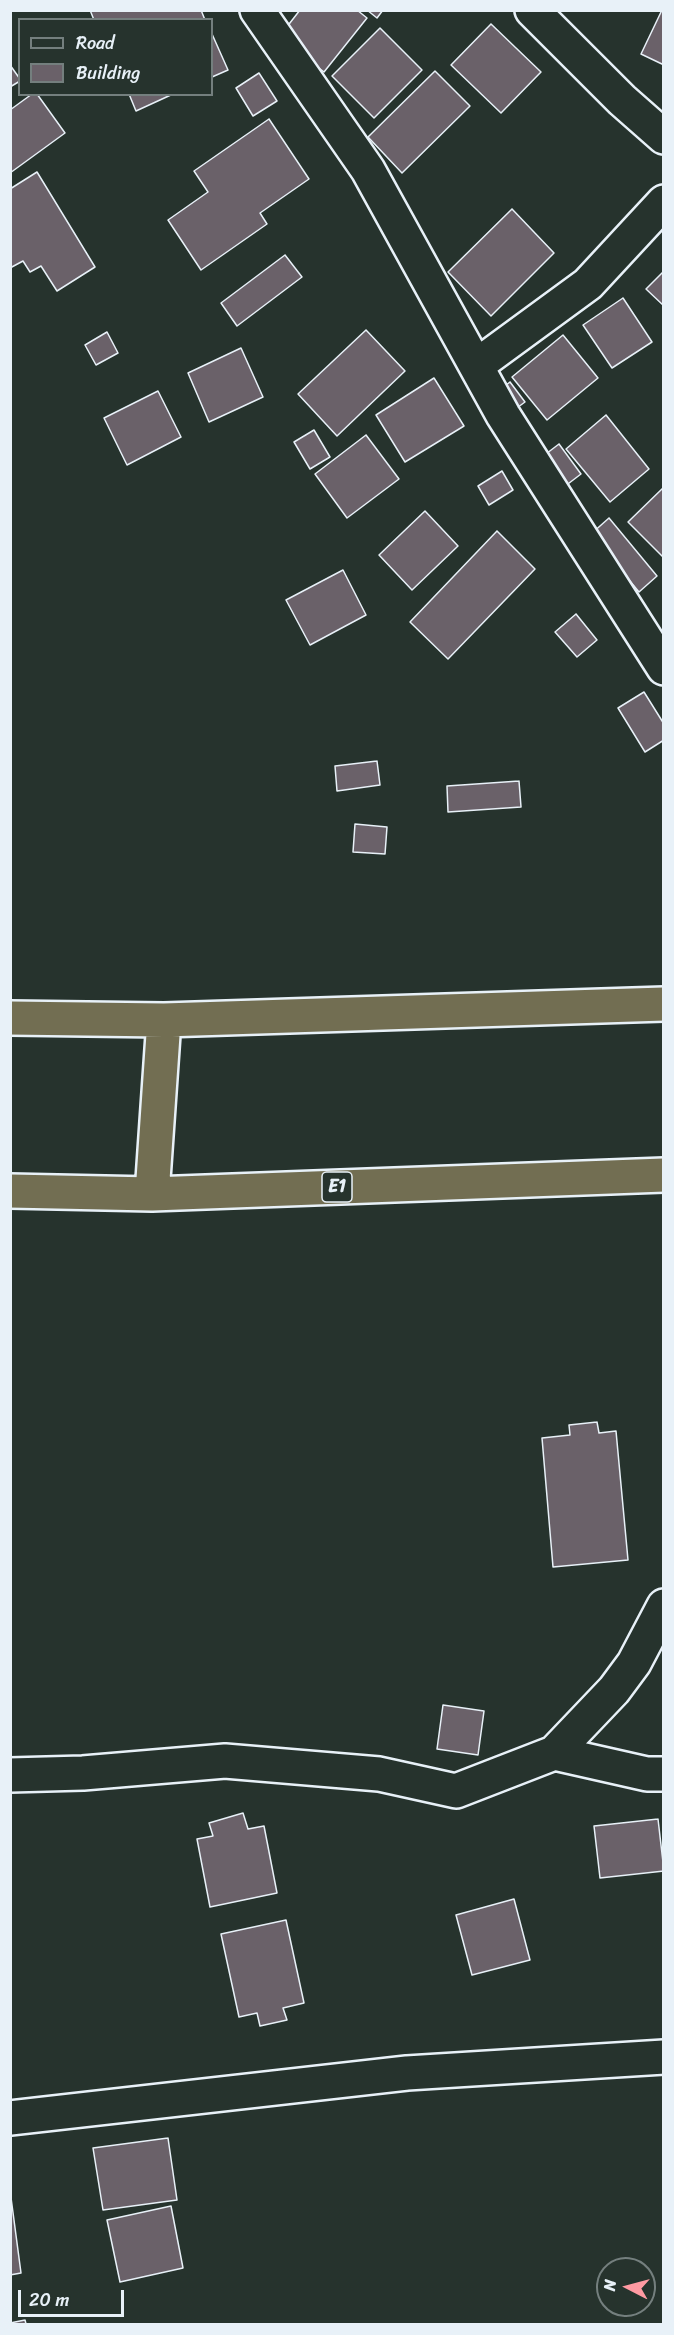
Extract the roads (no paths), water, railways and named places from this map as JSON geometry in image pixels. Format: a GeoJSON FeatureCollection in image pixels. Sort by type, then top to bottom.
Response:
{"type":"FeatureCollection","features":[{"type":"Feature","properties":{"kind":"highway"},"geometry":{"type":"LineString","coordinates":[[10,1018],[164,1020],[663,1004]]}},
{"type":"Feature","properties":{"kind":"highway"},"geometry":{"type":"LineString","coordinates":[[152,1194],[164,1020]]}},
{"type":"Feature","properties":{"kind":"highway","name":"E1"},"geometry":{"type":"LineString","coordinates":[[10,1191],[152,1194],[663,1175]]}},
{"type":"Feature","properties":{"kind":"street"},"geometry":{"type":"LineString","coordinates":[[257,10],[368,170],[503,415],[663,668]]}},
{"type":"Feature","properties":{"kind":"street"},"geometry":{"type":"LineString","coordinates":[[532,10],[622,100],[663,137]]}},
{"type":"Feature","properties":{"kind":"street"},"geometry":{"type":"LineString","coordinates":[[476,366],[588,284],[663,202]]}},
{"type":"Feature","properties":{"kind":"street"},"geometry":{"type":"LineString","coordinates":[[10,1775],[83,1773],[225,1761],[379,1774],[456,1791],[554,1753],[614,1690],[634,1663],[663,1606]]}},
{"type":"Feature","properties":{"kind":"street"},"geometry":{"type":"LineString","coordinates":[[554,1753],[647,1774],[663,1774]]}},
{"type":"Feature","properties":{"kind":"street"},"geometry":{"type":"LineString","coordinates":[[10,2118],[407,2073],[663,2057]]}}]}
